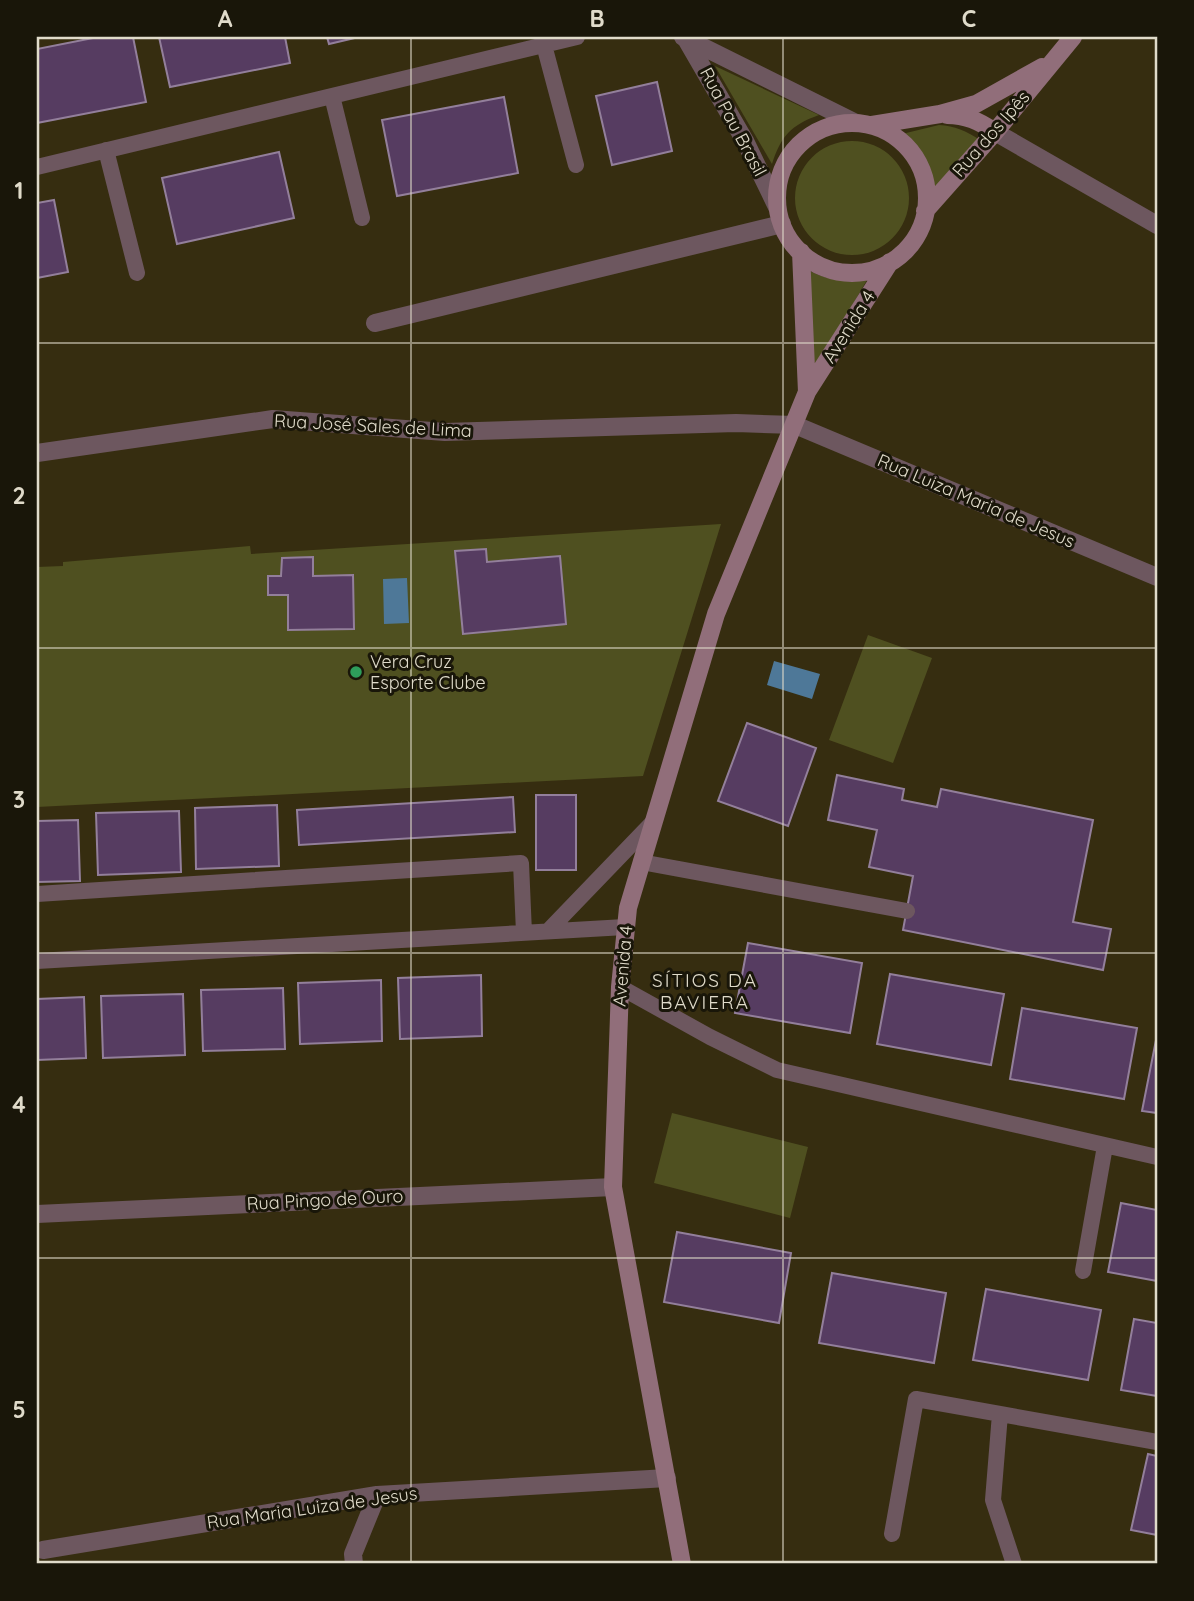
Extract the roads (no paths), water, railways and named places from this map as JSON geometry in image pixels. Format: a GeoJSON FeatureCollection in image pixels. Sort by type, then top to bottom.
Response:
{"type":"FeatureCollection","features":[{"type":"Feature","properties":{"kind":"street","name":"Rua dos Ipês"},"geometry":{"type":"LineString","coordinates":[[925,211],[995,132],[1073,37]]}},
{"type":"Feature","properties":{"kind":"street","name":"Rua Pau Brasil"},"geometry":{"type":"LineString","coordinates":[[684,38],[864,124]]}},
{"type":"Feature","properties":{"kind":"street","name":"Rua Pau Brasil"},"geometry":{"type":"LineString","coordinates":[[684,38],[746,141],[780,215]]}},
{"type":"Feature","properties":{"kind":"street","name":"Rua dos Ipês"},"geometry":{"type":"LineString","coordinates":[[864,124],[940,114],[976,104],[1056,57]]}},
{"type":"Feature","properties":{"kind":"street"},"geometry":{"type":"LineString","coordinates":[[940,114],[961,115],[981,122],[1157,225]]}},
{"type":"Feature","properties":{"kind":"street"},"geometry":{"type":"LineString","coordinates":[[864,124],[893,135],[911,151],[923,173],[927,196],[925,211],[924,220],[916,236],[905,251],[890,262],[865,271],[838,271],[821,266],[793,245],[780,215],[778,186],[784,165],[797,147],[813,134],[833,125],[864,124]]}},
{"type":"Feature","properties":{"kind":"street"},"geometry":{"type":"LineString","coordinates":[[376,323],[780,215]]}},
{"type":"Feature","properties":{"kind":"street","name":"Avenida 4"},"geometry":{"type":"LineString","coordinates":[[801,252],[807,392]]}},
{"type":"Feature","properties":{"kind":"street","name":"Avenida 4"},"geometry":{"type":"LineString","coordinates":[[682,1564],[613,1187],[620,987],[628,908],[716,614],[807,392],[890,262]]}},
{"type":"Feature","properties":{"kind":"street","name":"Rua José Sales de Lima"},"geometry":{"type":"LineString","coordinates":[[37,453],[273,419],[444,432],[736,423],[795,425]]}},
{"type":"Feature","properties":{"kind":"street","name":"Rua Luiza Maria de Jesus"},"geometry":{"type":"LineString","coordinates":[[795,425],[1157,577]]}},
{"type":"Feature","properties":{"kind":"street","name":"Rua Pingo de Ouro"},"geometry":{"type":"LineString","coordinates":[[37,1214],[613,1187]]}},
{"type":"Feature","properties":{"kind":"street","name":"Rua Maria Luiza de Jesus"},"geometry":{"type":"LineString","coordinates":[[43,1550],[377,1495],[667,1478]]}},
{"type":"Feature","properties":{"kind":"street"},"geometry":{"type":"LineString","coordinates":[[354,1564],[353,1554],[377,1495]]}},
{"type":"Feature","properties":{"kind":"lane"},"geometry":{"type":"LineString","coordinates":[[37,167],[577,37]]}},
{"type":"Feature","properties":{"kind":"lane"},"geometry":{"type":"LineString","coordinates":[[544,45],[576,165]]}},
{"type":"Feature","properties":{"kind":"lane"},"geometry":{"type":"LineString","coordinates":[[332,96],[362,218]]}},
{"type":"Feature","properties":{"kind":"lane"},"geometry":{"type":"LineString","coordinates":[[106,150],[137,273]]}},
{"type":"Feature","properties":{"kind":"lane"},"geometry":{"type":"LineString","coordinates":[[550,930],[653,822]]}},
{"type":"Feature","properties":{"kind":"lane"},"geometry":{"type":"LineString","coordinates":[[641,862],[906,911]]}},
{"type":"Feature","properties":{"kind":"lane"},"geometry":{"type":"LineString","coordinates":[[37,894],[521,863],[524,933]]}},
{"type":"Feature","properties":{"kind":"lane"},"geometry":{"type":"LineString","coordinates":[[37,961],[625,927]]}},
{"type":"Feature","properties":{"kind":"lane"},"geometry":{"type":"LineString","coordinates":[[620,987],[710,1037],[777,1070],[1157,1157]]}},
{"type":"Feature","properties":{"kind":"lane"},"geometry":{"type":"LineString","coordinates":[[1083,1271],[1105,1146]]}},
{"type":"Feature","properties":{"kind":"lane"},"geometry":{"type":"LineString","coordinates":[[892,1534],[916,1399],[1157,1442]]}},
{"type":"Feature","properties":{"kind":"lane"},"geometry":{"type":"LineString","coordinates":[[1000,1414],[992,1500],[1014,1564]]}},
{"type":"Feature","properties":{"kind":"water"},"geometry":{"type":"Polygon","coordinates":[[[407,578],[409,623],[384,624],[383,579],[407,578]]]}},
{"type":"Feature","properties":{"kind":"water"},"geometry":{"type":"Polygon","coordinates":[[[774,661],[820,674],[812,699],[767,685],[774,661]]]}},
{"type":"Feature","properties":{"kind":"place","name":"Vera Cruz Esporte Clube"},"geometry":{"type":"Point","coordinates":[356,672]}},
{"type":"Feature","properties":{"kind":"district","name":"SÍTIOS DA BAVIERA"},"geometry":{"type":"Point","coordinates":[705,991]}}]}
